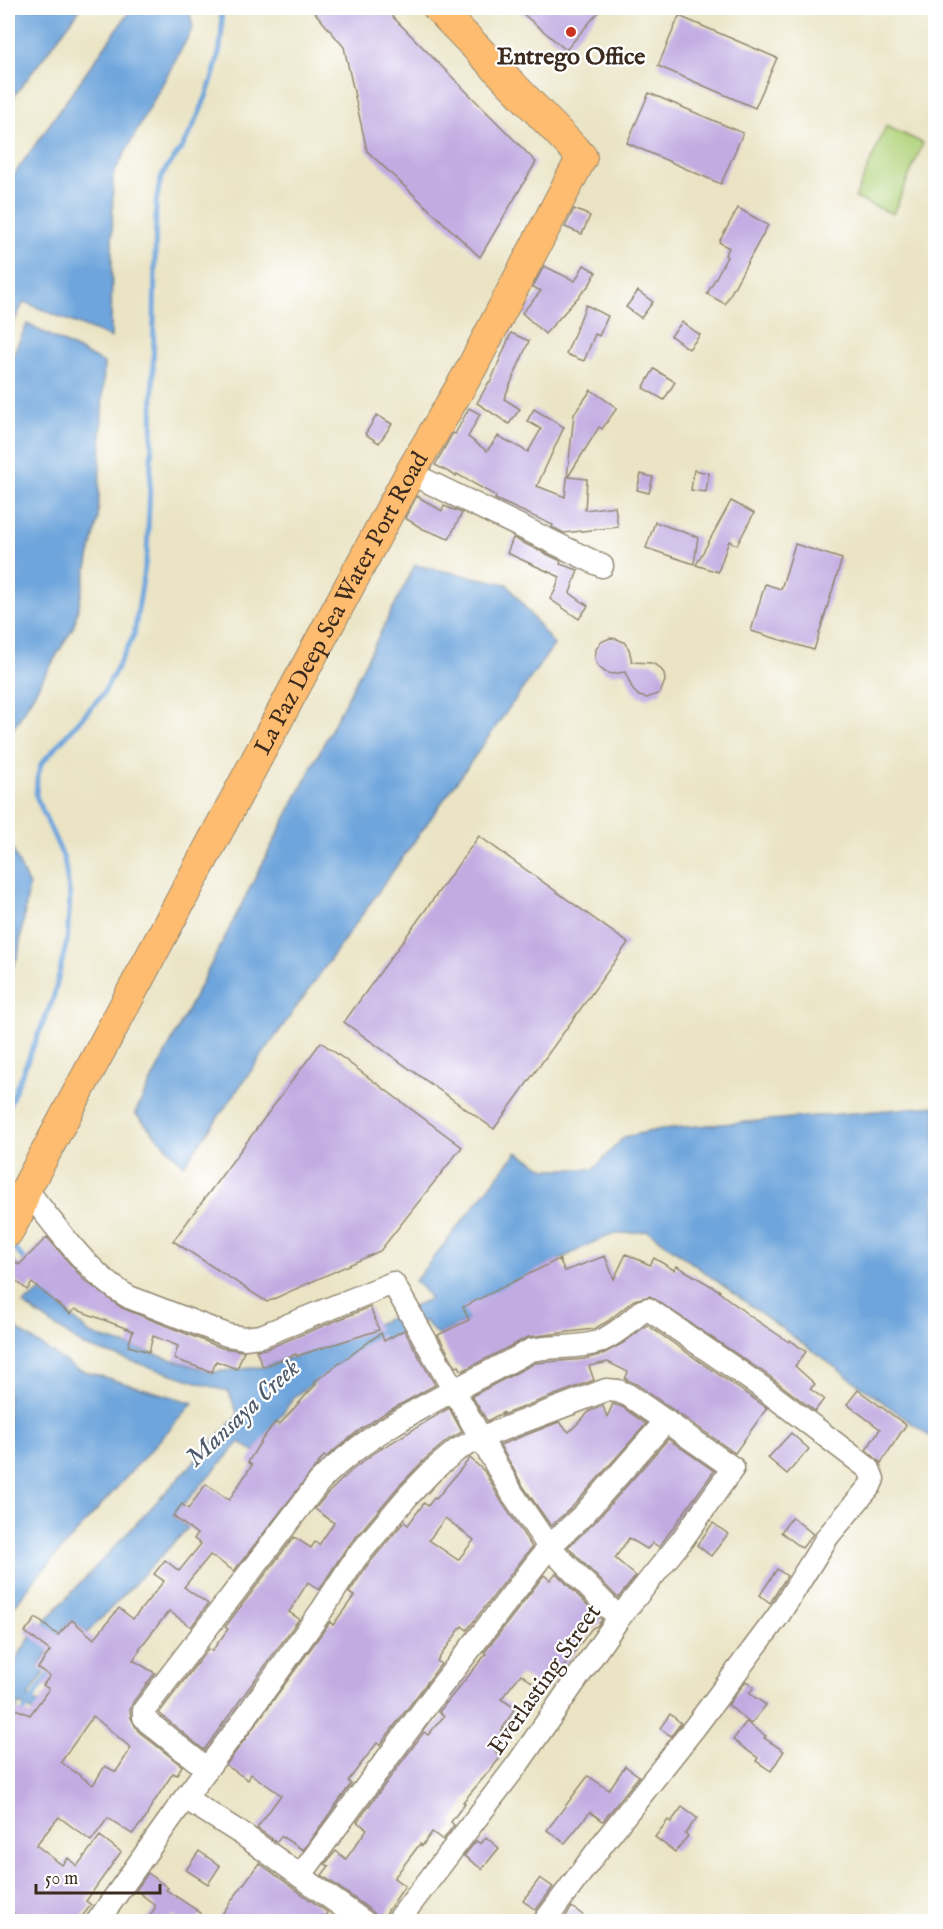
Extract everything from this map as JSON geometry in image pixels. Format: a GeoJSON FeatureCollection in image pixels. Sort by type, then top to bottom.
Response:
{"type":"FeatureCollection","features":[{"type":"Feature","properties":{"kind":"main road","name":"La Paz Deep Sea Water Port Road"},"geometry":{"type":"LineString","coordinates":[[17,1212],[410,473],[471,369],[582,157],[438,8]]}},
{"type":"Feature","properties":{"kind":"street"},"geometry":{"type":"LineString","coordinates":[[410,473],[602,566]]}},
{"type":"Feature","properties":{"kind":"street"},"geometry":{"type":"LineString","coordinates":[[17,1212],[80,1255],[115,1289],[129,1297],[227,1335],[244,1338],[261,1336],[393,1283],[512,1493],[549,1547],[619,1618]]}},
{"type":"Feature","properties":{"kind":"street"},"geometry":{"type":"LineString","coordinates":[[207,1769],[148,1722],[144,1717],[144,1710],[319,1482],[338,1464],[383,1432],[453,1390],[531,1350],[600,1341],[648,1309],[772,1395],[869,1469],[873,1479],[870,1486],[828,1536],[778,1616],[544,1922]]}},
{"type":"Feature","properties":{"kind":"street"},"geometry":{"type":"LineString","coordinates":[[97,1922],[322,1610],[355,1559],[433,1470],[458,1450],[482,1437],[606,1390],[618,1391],[627,1395],[666,1421],[584,1514],[549,1547],[435,1694],[300,1876]]}},
{"type":"Feature","properties":{"kind":"street","name":"Everlasting Street"},"geometry":{"type":"LineString","coordinates":[[397,1922],[517,1765],[619,1618],[682,1540],[733,1467],[666,1421]]}},
{"type":"Feature","properties":{"kind":"street"},"geometry":{"type":"LineString","coordinates":[[185,1798],[245,1836],[364,1922]]}},
{"type":"Feature","properties":{"kind":"green space"},"geometry":{"type":"Polygon","coordinates":[[[886,126],[923,143],[893,214],[855,198],[886,126]]]}},
{"type":"Feature","properties":{"kind":"water"},"geometry":{"type":"Polygon","coordinates":[[[8,8],[81,8],[8,104],[8,8]]]}},
{"type":"Feature","properties":{"kind":"water"},"geometry":{"type":"Polygon","coordinates":[[[132,8],[189,8],[193,28],[113,175],[111,338],[24,302],[8,333],[8,183],[132,8]]]}},
{"type":"Feature","properties":{"kind":"water"},"geometry":{"type":"Polygon","coordinates":[[[27,324],[104,363],[98,519],[74,626],[12,731],[8,724],[8,365],[27,324]]]}},
{"type":"Feature","properties":{"kind":"water"},"geometry":{"type":"Polygon","coordinates":[[[415,565],[507,584],[554,645],[184,1165],[135,1113],[415,565]]]}},
{"type":"Feature","properties":{"kind":"water"},"geometry":{"type":"Polygon","coordinates":[[[8,839],[29,886],[18,955],[8,979],[8,839]]]}},
{"type":"Feature","properties":{"kind":"water"},"geometry":{"type":"Polygon","coordinates":[[[935,1106],[935,1440],[648,1231],[608,1235],[503,1288],[469,1320],[437,1335],[425,1321],[357,1353],[295,1396],[254,1452],[240,1442],[173,1516],[188,1528],[87,1633],[72,1620],[63,1629],[38,1667],[45,1672],[28,1697],[40,1704],[34,1712],[19,1704],[8,1724],[8,1672],[31,1636],[238,1415],[229,1392],[84,1346],[23,1304],[43,1290],[90,1334],[212,1372],[263,1367],[377,1324],[431,1298],[415,1281],[517,1152],[546,1169],[594,1169],[624,1137],[662,1129],[935,1106]]]}},
{"type":"Feature","properties":{"kind":"water"},"geometry":{"type":"Polygon","coordinates":[[[8,1323],[76,1369],[193,1403],[33,1581],[8,1615],[8,1323]]]}},
{"type":"Feature","properties":{"kind":"building"},"geometry":{"type":"Polygon","coordinates":[[[311,8],[384,8],[536,162],[480,257],[367,151],[344,47],[311,8]]]}},
{"type":"Feature","properties":{"kind":"building"},"geometry":{"type":"Polygon","coordinates":[[[516,8],[602,8],[566,50],[516,8]]]}},
{"type":"Feature","properties":{"kind":"building"},"geometry":{"type":"Polygon","coordinates":[[[679,16],[777,58],[755,108],[658,66],[679,16]]]}},
{"type":"Feature","properties":{"kind":"building"},"geometry":{"type":"Polygon","coordinates":[[[649,93],[743,133],[721,184],[627,143],[649,93]]]}},
{"type":"Feature","properties":{"kind":"building"},"geometry":{"type":"Polygon","coordinates":[[[738,208],[768,225],[725,304],[707,294],[727,257],[725,255],[729,248],[719,242],[738,208]]]}},
{"type":"Feature","properties":{"kind":"building"},"geometry":{"type":"Polygon","coordinates":[[[574,209],[590,216],[582,234],[565,227],[574,209]]]}},
{"type":"Feature","properties":{"kind":"building"},"geometry":{"type":"Polygon","coordinates":[[[584,265],[596,272],[590,284],[545,334],[522,313],[541,291],[533,287],[544,266],[575,281],[584,265]]]}},
{"type":"Feature","properties":{"kind":"building"},"geometry":{"type":"Polygon","coordinates":[[[638,291],[653,302],[641,318],[626,307],[638,291]]]}},
{"type":"Feature","properties":{"kind":"building"},"geometry":{"type":"Polygon","coordinates":[[[586,305],[608,316],[599,336],[595,334],[584,361],[566,354],[586,305]]]}},
{"type":"Feature","properties":{"kind":"building"},"geometry":{"type":"Polygon","coordinates":[[[682,322],[700,335],[689,349],[671,336],[682,322]]]}},
{"type":"Feature","properties":{"kind":"building"},"geometry":{"type":"Polygon","coordinates":[[[511,333],[529,341],[504,399],[520,409],[509,424],[477,403],[490,383],[511,333]]]}},
{"type":"Feature","properties":{"kind":"building"},"geometry":{"type":"Polygon","coordinates":[[[654,369],[675,382],[664,400],[643,388],[654,369]]]}},
{"type":"Feature","properties":{"kind":"building"},"geometry":{"type":"Polygon","coordinates":[[[591,390],[617,408],[602,429],[599,427],[568,477],[587,479],[585,510],[615,506],[618,527],[564,533],[552,527],[553,525],[495,499],[496,496],[457,474],[456,476],[435,465],[469,408],[480,414],[468,437],[487,451],[498,436],[528,452],[541,429],[527,421],[534,409],[564,427],[537,486],[565,497],[574,414],[591,390]]]}},
{"type":"Feature","properties":{"kind":"building"},"geometry":{"type":"Polygon","coordinates":[[[377,415],[392,424],[379,443],[365,434],[377,415]]]}},
{"type":"Feature","properties":{"kind":"building"},"geometry":{"type":"Polygon","coordinates":[[[694,470],[709,473],[706,492],[691,490],[694,470]]]}},
{"type":"Feature","properties":{"kind":"building"},"geometry":{"type":"Polygon","coordinates":[[[641,474],[653,477],[649,493],[637,490],[641,474]]]}},
{"type":"Feature","properties":{"kind":"building"},"geometry":{"type":"Polygon","coordinates":[[[417,496],[442,511],[444,506],[462,513],[449,539],[423,529],[405,518],[417,496]]]}},
{"type":"Feature","properties":{"kind":"building"},"geometry":{"type":"Polygon","coordinates":[[[731,501],[754,513],[737,545],[729,541],[718,572],[696,565],[731,501]]]}},
{"type":"Feature","properties":{"kind":"building"},"geometry":{"type":"Polygon","coordinates":[[[655,522],[698,537],[694,564],[646,548],[655,522]]]}},
{"type":"Feature","properties":{"kind":"building"},"geometry":{"type":"Polygon","coordinates":[[[513,538],[561,561],[560,564],[578,570],[570,593],[588,606],[579,619],[550,599],[560,577],[507,553],[513,538]]]}},
{"type":"Feature","properties":{"kind":"building"},"geometry":{"type":"Polygon","coordinates":[[[795,544],[842,559],[814,650],[751,631],[765,584],[781,589],[795,544]]]}},
{"type":"Feature","properties":{"kind":"building"},"geometry":{"type":"Polygon","coordinates":[[[610,638],[624,642],[629,649],[632,662],[652,663],[659,667],[664,673],[665,681],[660,693],[647,698],[639,696],[633,690],[625,672],[612,674],[598,666],[595,659],[596,649],[601,642],[610,638]]]}},
{"type":"Feature","properties":{"kind":"building"},"geometry":{"type":"Polygon","coordinates":[[[479,836],[628,943],[494,1129],[344,1022],[479,836]]]}},
{"type":"Feature","properties":{"kind":"building"},"geometry":{"type":"Polygon","coordinates":[[[321,1042],[462,1147],[380,1251],[267,1302],[173,1241],[321,1042]]]}},
{"type":"Feature","properties":{"kind":"building"},"geometry":{"type":"Polygon","coordinates":[[[47,1237],[84,1280],[122,1308],[222,1348],[244,1351],[237,1369],[216,1361],[212,1372],[174,1359],[178,1346],[153,1336],[149,1352],[128,1346],[133,1331],[75,1309],[70,1314],[32,1283],[27,1290],[8,1274],[8,1268],[14,1260],[19,1265],[47,1237]]]}},
{"type":"Feature","properties":{"kind":"building"},"geometry":{"type":"Polygon","coordinates":[[[626,1254],[650,1265],[654,1258],[674,1270],[677,1266],[720,1291],[750,1316],[806,1352],[795,1366],[815,1384],[810,1389],[824,1399],[815,1411],[768,1375],[650,1296],[634,1300],[594,1329],[528,1337],[462,1371],[459,1366],[456,1367],[438,1335],[469,1320],[463,1307],[559,1259],[565,1271],[605,1256],[614,1279],[626,1254]]]}},
{"type":"Feature","properties":{"kind":"building"},"geometry":{"type":"Polygon","coordinates":[[[370,1307],[379,1330],[297,1356],[296,1354],[263,1367],[256,1350],[266,1349],[370,1307]]]}},
{"type":"Feature","properties":{"kind":"building"},"geometry":{"type":"Polygon","coordinates":[[[647,1325],[767,1408],[735,1453],[636,1384],[625,1379],[628,1372],[608,1362],[589,1366],[594,1380],[502,1415],[504,1412],[487,1421],[472,1396],[535,1363],[584,1359],[603,1354],[623,1343],[647,1325]]]}},
{"type":"Feature","properties":{"kind":"building"},"geometry":{"type":"Polygon","coordinates":[[[404,1330],[435,1385],[385,1413],[326,1457],[324,1456],[234,1571],[210,1555],[184,1587],[208,1604],[191,1627],[169,1611],[139,1649],[133,1660],[155,1673],[133,1702],[130,1710],[131,1718],[138,1731],[182,1766],[177,1775],[173,1773],[146,1818],[132,1834],[108,1818],[91,1841],[59,1817],[36,1845],[62,1865],[68,1858],[77,1866],[100,1836],[121,1852],[86,1901],[91,1905],[78,1922],[24,1922],[8,1909],[8,1726],[16,1709],[30,1715],[49,1689],[43,1685],[50,1676],[38,1668],[50,1651],[25,1632],[36,1618],[58,1635],[72,1620],[94,1639],[119,1608],[133,1619],[164,1581],[154,1574],[165,1560],[179,1571],[201,1544],[194,1539],[197,1534],[173,1516],[182,1504],[188,1509],[206,1484],[229,1500],[252,1465],[248,1462],[275,1422],[279,1425],[316,1384],[314,1382],[381,1333],[384,1341],[404,1330]],[[93,1716],[61,1762],[93,1785],[105,1766],[116,1772],[131,1748],[93,1716]]]}},
{"type":"Feature","properties":{"kind":"building"},"geometry":{"type":"Polygon","coordinates":[[[858,1390],[906,1425],[881,1463],[866,1450],[880,1429],[847,1404],[858,1390]]]}},
{"type":"Feature","properties":{"kind":"building"},"geometry":{"type":"Polygon","coordinates":[[[613,1404],[622,1407],[646,1424],[574,1505],[551,1526],[523,1486],[500,1445],[559,1422],[569,1432],[590,1411],[603,1406],[607,1417],[613,1404]]]}},
{"type":"Feature","properties":{"kind":"building"},"geometry":{"type":"Polygon","coordinates":[[[449,1408],[462,1432],[449,1439],[424,1460],[398,1487],[345,1550],[319,1590],[308,1582],[289,1612],[299,1619],[204,1750],[159,1713],[208,1649],[212,1651],[228,1629],[225,1627],[294,1537],[311,1548],[315,1542],[319,1545],[334,1523],[315,1509],[327,1494],[374,1453],[449,1408]]]}},
{"type":"Feature","properties":{"kind":"building"},"geometry":{"type":"Polygon","coordinates":[[[791,1433],[809,1449],[787,1474],[768,1458],[791,1433]]]}},
{"type":"Feature","properties":{"kind":"building"},"geometry":{"type":"Polygon","coordinates":[[[668,1439],[714,1471],[659,1547],[653,1543],[647,1549],[629,1538],[615,1558],[636,1576],[618,1598],[568,1547],[594,1523],[668,1439]]]}},
{"type":"Feature","properties":{"kind":"building"},"geometry":{"type":"Polygon","coordinates":[[[470,1458],[484,1471],[532,1547],[467,1630],[462,1626],[437,1661],[441,1664],[380,1745],[377,1743],[348,1781],[351,1784],[303,1850],[281,1836],[277,1842],[257,1828],[281,1795],[251,1774],[248,1780],[226,1765],[330,1622],[333,1625],[354,1596],[349,1593],[366,1567],[404,1522],[408,1525],[424,1503],[428,1506],[434,1498],[436,1499],[470,1458]],[[445,1518],[429,1540],[458,1560],[474,1540],[445,1518]]]}},
{"type":"Feature","properties":{"kind":"building"},"geometry":{"type":"Polygon","coordinates":[[[792,1517],[813,1534],[802,1548],[781,1532],[792,1517]]]}},
{"type":"Feature","properties":{"kind":"building"},"geometry":{"type":"Polygon","coordinates":[[[713,1523],[728,1534],[711,1556],[697,1545],[713,1523]]]}},
{"type":"Feature","properties":{"kind":"building"},"geometry":{"type":"Polygon","coordinates":[[[777,1569],[787,1576],[770,1603],[760,1595],[777,1569]]]}},
{"type":"Feature","properties":{"kind":"building"},"geometry":{"type":"Polygon","coordinates":[[[556,1573],[602,1620],[592,1628],[545,1692],[521,1674],[501,1699],[515,1708],[501,1731],[508,1737],[495,1751],[501,1757],[463,1802],[465,1803],[451,1822],[454,1825],[443,1840],[432,1832],[394,1878],[405,1886],[381,1921],[372,1911],[322,1875],[329,1866],[325,1864],[336,1851],[346,1859],[367,1829],[357,1822],[424,1732],[428,1735],[444,1716],[439,1712],[486,1654],[484,1653],[544,1575],[550,1580],[556,1573]]]}},
{"type":"Feature","properties":{"kind":"building"},"geometry":{"type":"Polygon","coordinates":[[[746,1681],[754,1687],[749,1693],[766,1705],[751,1724],[728,1705],[746,1681]]]}},
{"type":"Feature","properties":{"kind":"building"},"geometry":{"type":"Polygon","coordinates":[[[670,1714],[681,1723],[671,1736],[660,1728],[670,1714]]]}},
{"type":"Feature","properties":{"kind":"building"},"geometry":{"type":"Polygon","coordinates":[[[746,1722],[784,1751],[771,1771],[756,1761],[758,1758],[733,1740],[746,1722]]]}},
{"type":"Feature","properties":{"kind":"building"},"geometry":{"type":"Polygon","coordinates":[[[625,1766],[639,1776],[603,1821],[590,1812],[565,1843],[547,1830],[588,1776],[609,1790],[625,1766]]]}},
{"type":"Feature","properties":{"kind":"building"},"geometry":{"type":"Polygon","coordinates":[[[682,1807],[697,1818],[685,1834],[688,1836],[675,1852],[655,1837],[668,1820],[671,1822],[682,1807]]]}},
{"type":"Feature","properties":{"kind":"building"},"geometry":{"type":"Polygon","coordinates":[[[486,1837],[499,1848],[482,1869],[464,1856],[476,1841],[481,1844],[486,1837]]]}},
{"type":"Feature","properties":{"kind":"building"},"geometry":{"type":"Polygon","coordinates":[[[199,1851],[220,1866],[208,1884],[186,1870],[199,1851]]]}},
{"type":"Feature","properties":{"kind":"building"},"geometry":{"type":"Polygon","coordinates":[[[259,1863],[328,1913],[322,1922],[216,1922],[259,1863]]]}},
{"type":"Feature","properties":{"kind":"building"},"geometry":{"type":"Polygon","coordinates":[[[148,1873],[168,1888],[166,1890],[201,1913],[196,1922],[182,1922],[173,1916],[169,1922],[145,1922],[155,1905],[136,1890],[148,1873]]]}},
{"type":"Feature","properties":{"kind":"building"},"geometry":{"type":"Polygon","coordinates":[[[540,1878],[553,1887],[536,1910],[523,1901],[540,1878]]]}},
{"type":"Feature","properties":{"kind":"building"},"geometry":{"type":"Polygon","coordinates":[[[572,1907],[592,1922],[562,1922],[572,1907]]]}},
{"type":"Feature","properties":{"kind":"waterway"},"geometry":{"type":"LineString","coordinates":[[8,1108],[53,999],[67,941],[70,897],[64,859],[36,796],[37,779],[41,764],[103,694],[134,635],[147,553],[152,440],[156,202],[162,175],[182,148],[212,78],[221,41],[220,8]]}},
{"type":"Feature","properties":{"kind":"waterway"},"geometry":{"type":"LineString","coordinates":[[8,1242],[29,1264]]}},
{"type":"Feature","properties":{"kind":"waterway","name":"Mansaya Creek"},"geometry":{"type":"LineString","coordinates":[[20,1718],[51,1671]]}},
{"type":"Feature","properties":{"kind":"place","name":"Entrego Office"},"geometry":{"type":"Point","coordinates":[571,32]}}]}
